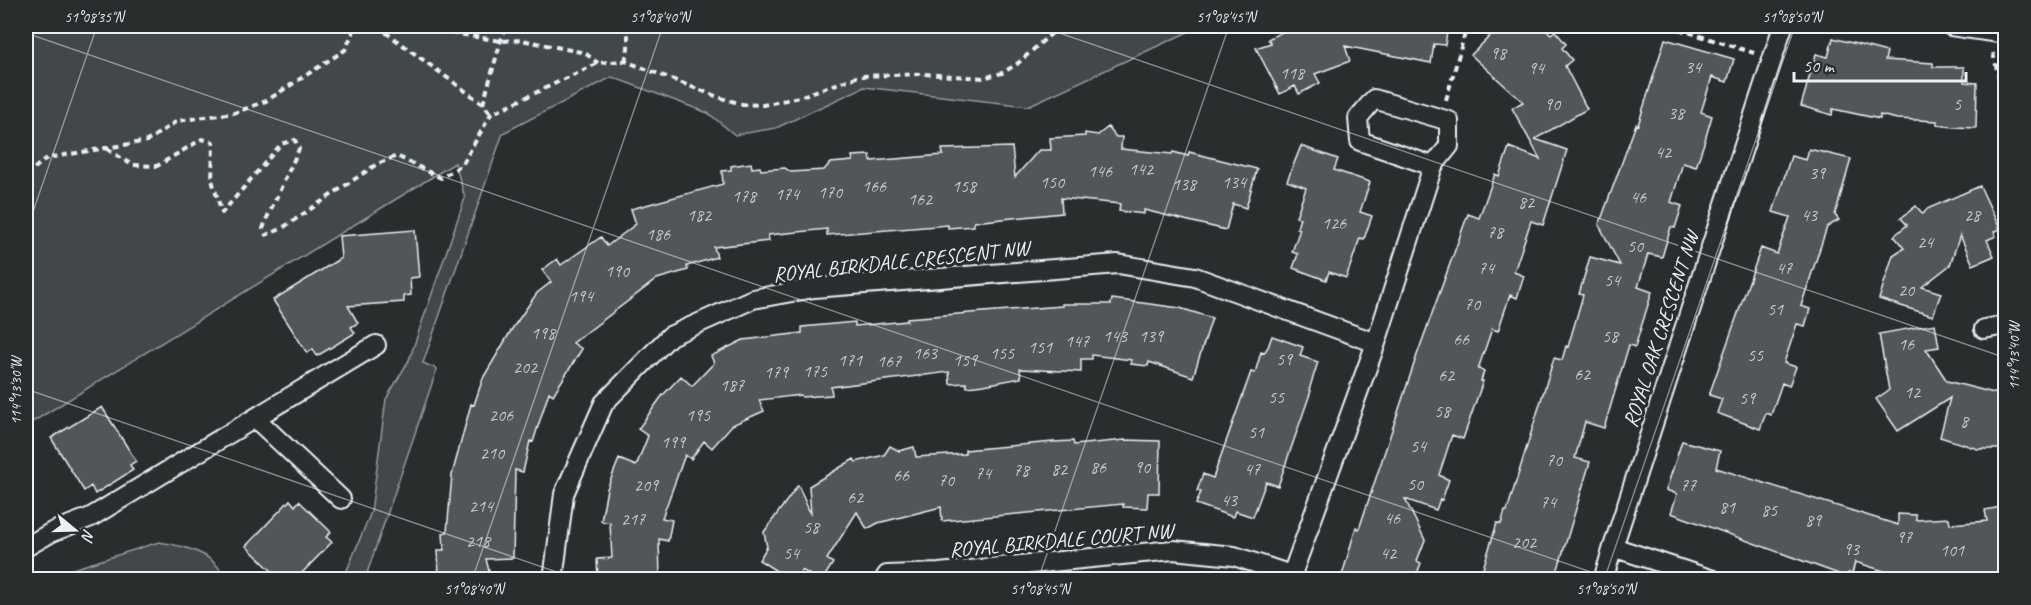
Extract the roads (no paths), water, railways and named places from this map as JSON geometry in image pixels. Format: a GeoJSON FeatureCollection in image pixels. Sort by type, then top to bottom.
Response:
{"type":"FeatureCollection","features":[{"type":"Feature","properties":{"kind":"street","name":"ROYAL OAK CRESCENT NW"},"geometry":{"type":"LineString","coordinates":[[1603,579],[1783,26]]}},
{"type":"Feature","properties":{"kind":"street"},"geometry":{"type":"LineString","coordinates":[[1951,26],[2006,34]]}},
{"type":"Feature","properties":{"kind":"street"},"geometry":{"type":"LineString","coordinates":[[1290,577],[1376,343],[1433,166],[1449,146],[1449,121],[1374,99],[1358,118],[1360,141],[1433,166]]}},
{"type":"Feature","properties":{"kind":"street","name":"ROYAL BIRKDALE CRESCENT NW"},"geometry":{"type":"LineString","coordinates":[[554,579],[564,494],[604,403],[670,336],[753,299],[814,288],[1118,264],[1195,277],[1376,343]]}},
{"type":"Feature","properties":{"kind":"street"},"geometry":{"type":"LineString","coordinates":[[1984,329],[2006,325]]}},
{"type":"Feature","properties":{"kind":"street"},"geometry":{"type":"LineString","coordinates":[[26,547],[52,532],[91,517],[376,345]]}},
{"type":"Feature","properties":{"kind":"street"},"geometry":{"type":"LineString","coordinates":[[255,418],[341,499]]}},
{"type":"Feature","properties":{"kind":"street"},"geometry":{"type":"LineString","coordinates":[[1613,547],[1713,579]]}},
{"type":"Feature","properties":{"kind":"street","name":"ROYAL BIRKDALE COURT NW"},"geometry":{"type":"LineString","coordinates":[[884,579],[887,574],[939,576],[1173,550],[1234,556],[1290,577]]}}]}
